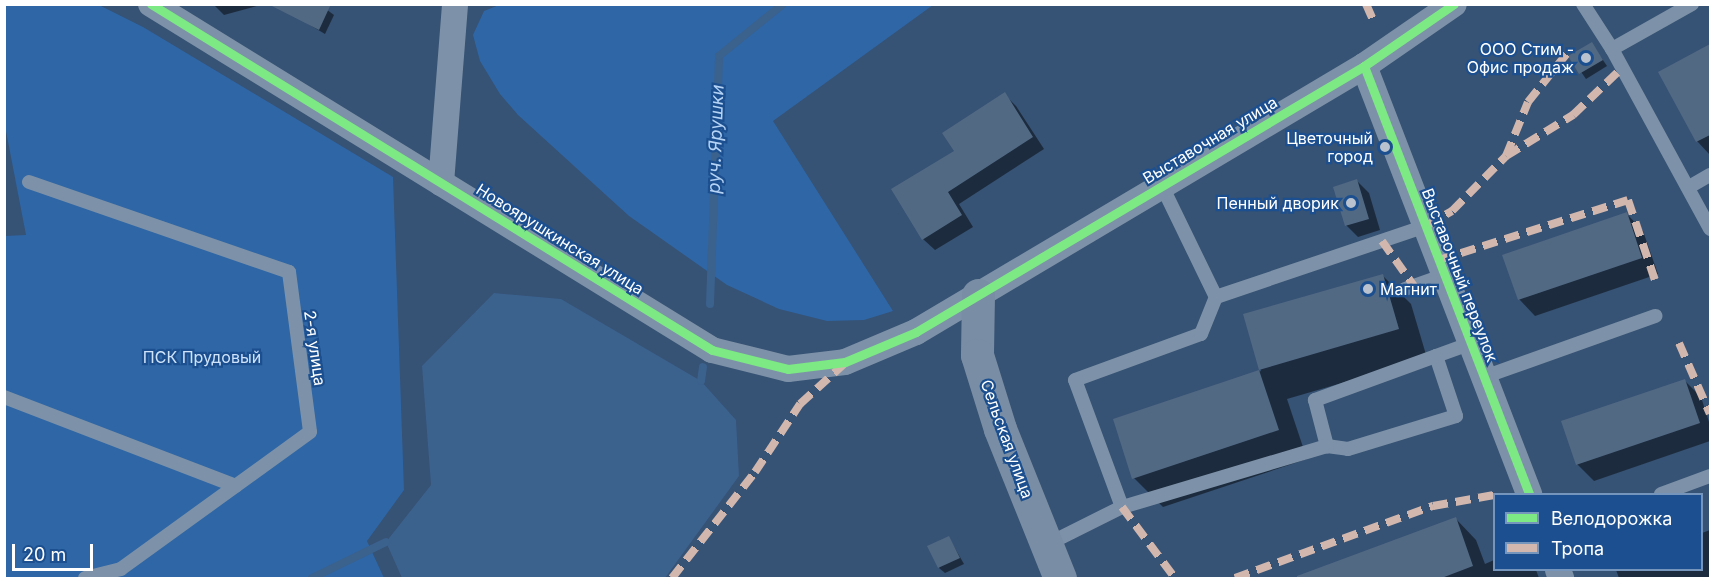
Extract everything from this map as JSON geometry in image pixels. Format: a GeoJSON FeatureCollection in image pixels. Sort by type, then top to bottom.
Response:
{"type":"FeatureCollection","features":[{"type":"Feature","properties":{"kind":"street","name":"Новоярушкинская улица"},"geometry":{"type":"LineString","coordinates":[[151,4],[712,350],[788,369],[845,362],[916,332],[978,295]]}},
{"type":"Feature","properties":{"kind":"street"},"geometry":{"type":"LineString","coordinates":[[441,183],[455,4]]}},
{"type":"Feature","properties":{"kind":"street","name":"Выставочная улица"},"geometry":{"type":"LineString","coordinates":[[978,295],[1364,66],[1454,4]]}},
{"type":"Feature","properties":{"kind":"street","name":"Выставочный переулок"},"geometry":{"type":"LineString","coordinates":[[1364,66],[1528,493]]}},
{"type":"Feature","properties":{"kind":"street","name":"Сельская улица"},"geometry":{"type":"LineString","coordinates":[[978,295],[977,355],[999,429],[1060,579]]}},
{"type":"Feature","properties":{"kind":"lane"},"geometry":{"type":"LineString","coordinates":[[1583,4],[1612,49],[1710,229]]}},
{"type":"Feature","properties":{"kind":"lane"},"geometry":{"type":"LineString","coordinates":[[1612,49],[1692,4]]}},
{"type":"Feature","properties":{"kind":"lane"},"geometry":{"type":"LineString","coordinates":[[1689,187],[1710,175]]}},
{"type":"Feature","properties":{"kind":"lane","name":"2-я улица"},"geometry":{"type":"LineString","coordinates":[[29,182],[289,272],[310,432],[236,486],[124,574],[85,579]]}},
{"type":"Feature","properties":{"kind":"lane"},"geometry":{"type":"LineString","coordinates":[[1122,507],[1075,380],[1201,334],[1216,297],[1162,186]]}},
{"type":"Feature","properties":{"kind":"lane"},"geometry":{"type":"LineString","coordinates":[[1216,297],[1426,226]]}},
{"type":"Feature","properties":{"kind":"lane"},"geometry":{"type":"LineString","coordinates":[[1405,289],[1445,275]]}},
{"type":"Feature","properties":{"kind":"lane"},"geometry":{"type":"LineString","coordinates":[[1484,377],[1655,316]]}},
{"type":"Feature","properties":{"kind":"lane"},"geometry":{"type":"LineString","coordinates":[[1327,446],[1314,400],[1471,343]]}},
{"type":"Feature","properties":{"kind":"lane"},"geometry":{"type":"LineString","coordinates":[[1046,545],[1122,507],[1327,446],[1348,449],[1456,416],[1436,356]]}},
{"type":"Feature","properties":{"kind":"lane"},"geometry":{"type":"LineString","coordinates":[[4,397],[236,486]]}},
{"type":"Feature","properties":{"kind":"lane"},"geometry":{"type":"LineString","coordinates":[[1667,493],[1710,476]]}},
{"type":"Feature","properties":{"kind":"green space","name":"ПСК Прудовый"},"geometry":{"type":"Polygon","coordinates":[[[5,5],[99,5],[143,27],[393,177],[404,490],[367,541],[384,578],[5,578],[4,236],[26,235],[5,126],[5,5]]]}},
{"type":"Feature","properties":{"kind":"green space"},"geometry":{"type":"Polygon","coordinates":[[[499,5],[933,5],[773,121],[893,311],[864,320],[827,321],[779,309],[727,285],[629,216],[518,115],[500,94],[480,61],[473,35],[484,11],[499,5]]]}},
{"type":"Feature","properties":{"kind":"shaded area"},"geometry":{"type":"Polygon","coordinates":[[[494,293],[561,299],[701,381],[736,420],[739,476],[665,578],[402,578],[386,542],[431,485],[422,366],[494,293]]]}},
{"type":"Feature","properties":{"kind":"building"},"geometry":{"type":"Polygon","coordinates":[[[268,4],[331,4],[319,30],[268,4]]]}},
{"type":"Feature","properties":{"kind":"building","name":"ООО Стим - Офис продаж"},"geometry":{"type":"Polygon","coordinates":[[[1592,42],[1603,60],[1579,74],[1568,56],[1592,42]]]}},
{"type":"Feature","properties":{"kind":"building"},"geometry":{"type":"Polygon","coordinates":[[[1710,44],[1710,135],[1696,142],[1658,72],[1710,44]]]}},
{"type":"Feature","properties":{"kind":"building"},"geometry":{"type":"Polygon","coordinates":[[[1005,92],[1033,137],[948,192],[962,215],[922,240],[891,189],[954,151],[942,133],[1005,92]]]}},
{"type":"Feature","properties":{"kind":"building","name":"Пенный дворик"},"geometry":{"type":"Polygon","coordinates":[[[1357,179],[1369,219],[1345,226],[1333,187],[1357,179]]]}},
{"type":"Feature","properties":{"kind":"building"},"geometry":{"type":"Polygon","coordinates":[[[1627,212],[1642,258],[1518,300],[1502,255],[1627,212]]]}},
{"type":"Feature","properties":{"kind":"building"},"geometry":{"type":"Polygon","coordinates":[[[1383,274],[1399,329],[1259,370],[1243,314],[1383,274]]]}},
{"type":"Feature","properties":{"kind":"building"},"geometry":{"type":"Polygon","coordinates":[[[1259,370],[1279,430],[1132,479],[1113,419],[1259,370]]]}},
{"type":"Feature","properties":{"kind":"building"},"geometry":{"type":"Polygon","coordinates":[[[1685,379],[1700,423],[1576,465],[1561,421],[1685,379]]]}},
{"type":"Feature","properties":{"kind":"building"},"geometry":{"type":"Polygon","coordinates":[[[1456,517],[1473,566],[1439,579],[1297,579],[1297,576],[1456,517]]]}},
{"type":"Feature","properties":{"kind":"building"},"geometry":{"type":"Polygon","coordinates":[[[949,536],[960,558],[938,568],[927,546],[949,536]]]}},
{"type":"Feature","properties":{"kind":"waterway","name":"руч. Ярушки"},"geometry":{"type":"LineString","coordinates":[[710,304],[719,56],[783,4]]}},
{"type":"Feature","properties":{"kind":"waterway","name":"руч. Ярушки"},"geometry":{"type":"LineString","coordinates":[[701,381],[703,367]]}},
{"type":"Feature","properties":{"kind":"waterway"},"geometry":{"type":"LineString","coordinates":[[312,578],[386,542]]}},
{"type":"Feature","properties":{"kind":"marked path"},"geometry":{"type":"LineString","coordinates":[[1366,4],[1374,22]]}},
{"type":"Feature","properties":{"kind":"marked path"},"geometry":{"type":"LineString","coordinates":[[1506,156],[1528,102],[1569,51]]}},
{"type":"Feature","properties":{"kind":"marked path"},"geometry":{"type":"LineString","coordinates":[[1426,226],[1452,211],[1506,156],[1573,115],[1622,68]]}},
{"type":"Feature","properties":{"kind":"marked path"},"geometry":{"type":"LineString","coordinates":[[1439,260],[1628,200],[1655,280]]}},
{"type":"Feature","properties":{"kind":"marked path"},"geometry":{"type":"LineString","coordinates":[[1382,241],[1414,286]]}},
{"type":"Feature","properties":{"kind":"marked path"},"geometry":{"type":"LineString","coordinates":[[1679,343],[1710,414]]}},
{"type":"Feature","properties":{"kind":"marked path"},"geometry":{"type":"LineString","coordinates":[[672,578],[755,472],[800,404],[844,364]]}},
{"type":"Feature","properties":{"kind":"marked path"},"geometry":{"type":"LineString","coordinates":[[1235,578],[1433,506],[1493,495]]}},
{"type":"Feature","properties":{"kind":"marked path"},"geometry":{"type":"LineString","coordinates":[[1122,507],[1175,578]]}},
{"type":"Feature","properties":{"kind":"cycle path"},"geometry":{"type":"LineString","coordinates":[[151,4],[712,350],[788,369],[845,362],[916,332],[1364,66],[1454,4]]}},
{"type":"Feature","properties":{"kind":"cycle path"},"geometry":{"type":"LineString","coordinates":[[1364,66],[1529,493]]}},
{"type":"Feature","properties":{"kind":"place","name":"ООО Стим - Офис продаж"},"geometry":{"type":"Point","coordinates":[1586,58]}},
{"type":"Feature","properties":{"kind":"place","name":"Цветочный город"},"geometry":{"type":"Point","coordinates":[1385,147]}},
{"type":"Feature","properties":{"kind":"place","name":"Пенный дворик"},"geometry":{"type":"Point","coordinates":[1351,203]}},
{"type":"Feature","properties":{"kind":"place","name":"Магнит"},"geometry":{"type":"Point","coordinates":[1368,289]}}]}
